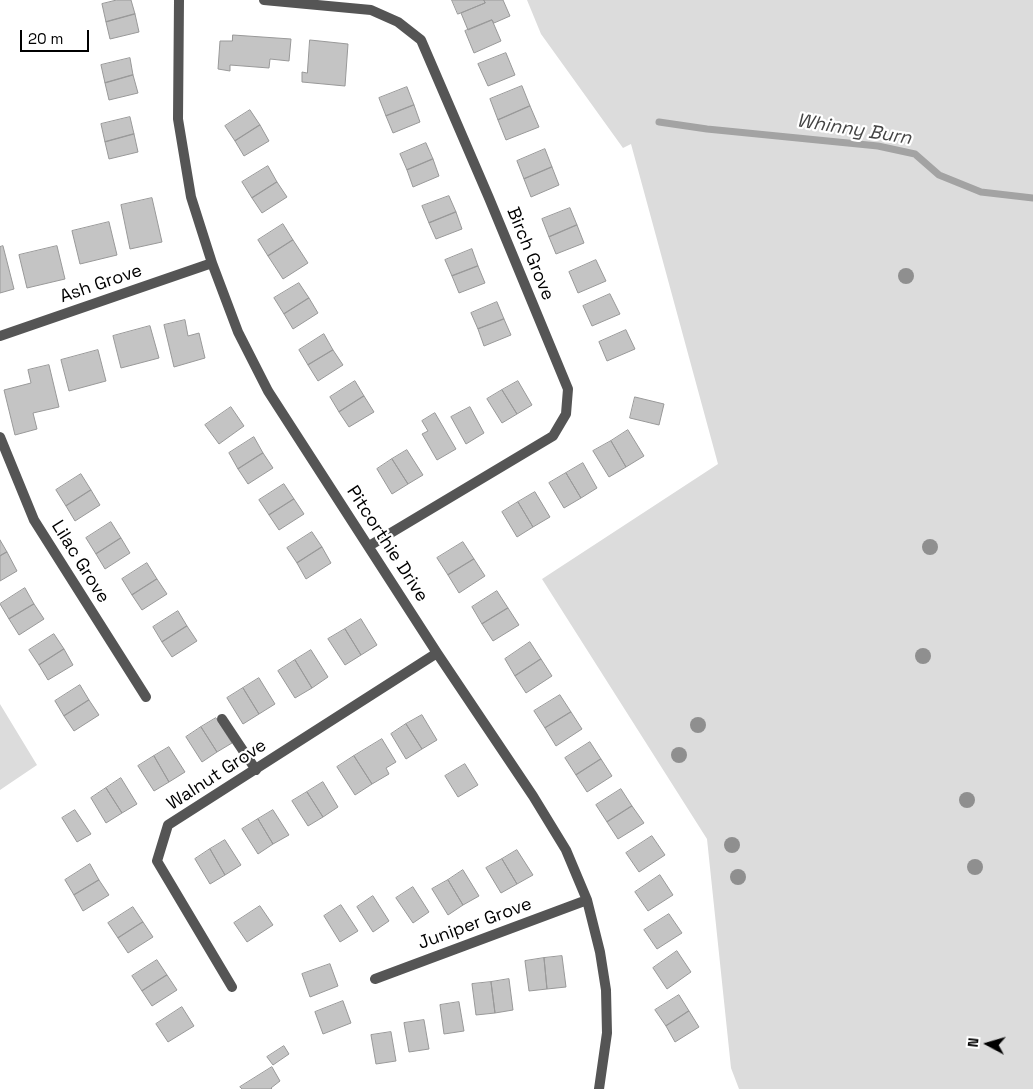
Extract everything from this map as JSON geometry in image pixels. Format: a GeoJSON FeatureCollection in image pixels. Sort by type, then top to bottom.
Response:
{"type":"FeatureCollection","features":[{"type":"Feature","properties":{"kind":"street","name":"Pitcorthie Drive"},"geometry":{"type":"LineString","coordinates":[[178,0],[178,119],[191,197],[212,263],[238,332],[268,391],[437,654],[533,796],[566,850],[587,900],[600,952],[606,990],[607,1033],[599,1089]]}},
{"type":"Feature","properties":{"kind":"street","name":"Birch Grove"},"geometry":{"type":"LineString","coordinates":[[264,0],[371,10],[398,22],[420,40],[489,198],[568,389],[566,414],[553,436],[369,546]]}},
{"type":"Feature","properties":{"kind":"street","name":"Ash Grove"},"geometry":{"type":"LineString","coordinates":[[0,336],[212,263]]}},
{"type":"Feature","properties":{"kind":"street","name":"Lilac Grove"},"geometry":{"type":"LineString","coordinates":[[0,436],[34,520],[146,697]]}},
{"type":"Feature","properties":{"kind":"street","name":"Walnut Grove"},"geometry":{"type":"LineString","coordinates":[[232,987],[157,861],[168,826],[437,654]]}},
{"type":"Feature","properties":{"kind":"street"},"geometry":{"type":"LineString","coordinates":[[222,720],[256,770]]}},
{"type":"Feature","properties":{"kind":"street","name":"Juniper Grove"},"geometry":{"type":"LineString","coordinates":[[374,979],[587,900]]}},
{"type":"Feature","properties":{"kind":"shaded area"},"geometry":{"type":"Polygon","coordinates":[[[527,0],[1033,0],[1033,1089],[739,1089],[731,1068],[707,839],[542,579],[718,464],[631,144],[623,148],[541,34],[527,0]]]}},
{"type":"Feature","properties":{"kind":"shaded area"},"geometry":{"type":"Polygon","coordinates":[[[0,704],[37,765],[0,790],[0,704]]]}},
{"type":"Feature","properties":{"kind":"building"},"geometry":{"type":"Polygon","coordinates":[[[117,0],[131,0],[135,14],[106,22],[102,4],[117,0]]]}},
{"type":"Feature","properties":{"kind":"building"},"geometry":{"type":"Polygon","coordinates":[[[452,0],[484,0],[485,3],[458,14],[452,0]]]}},
{"type":"Feature","properties":{"kind":"building"},"geometry":{"type":"Polygon","coordinates":[[[484,0],[503,0],[510,16],[494,23],[492,20],[468,30],[461,13],[485,3],[484,0]]]}},
{"type":"Feature","properties":{"kind":"building"},"geometry":{"type":"Polygon","coordinates":[[[135,14],[139,32],[110,39],[106,22],[135,14]]]}},
{"type":"Feature","properties":{"kind":"building"},"geometry":{"type":"Polygon","coordinates":[[[492,20],[501,41],[474,53],[465,31],[492,20]]]}},
{"type":"Feature","properties":{"kind":"building"},"geometry":{"type":"Polygon","coordinates":[[[233,35],[291,39],[289,61],[270,59],[269,68],[230,65],[230,71],[218,69],[220,41],[232,41],[233,35]]]}},
{"type":"Feature","properties":{"kind":"building"},"geometry":{"type":"Polygon","coordinates":[[[310,40],[348,44],[345,86],[302,82],[302,72],[307,73],[310,40]]]}},
{"type":"Feature","properties":{"kind":"building"},"geometry":{"type":"Polygon","coordinates":[[[506,53],[515,75],[488,86],[478,64],[506,53]]]}},
{"type":"Feature","properties":{"kind":"building"},"geometry":{"type":"Polygon","coordinates":[[[130,58],[133,75],[105,83],[101,65],[130,58]]]}},
{"type":"Feature","properties":{"kind":"building"},"geometry":{"type":"Polygon","coordinates":[[[133,75],[138,93],[109,100],[105,83],[133,75]]]}},
{"type":"Feature","properties":{"kind":"building"},"geometry":{"type":"Polygon","coordinates":[[[522,86],[530,106],[498,120],[490,99],[522,86]]]}},
{"type":"Feature","properties":{"kind":"building"},"geometry":{"type":"Polygon","coordinates":[[[407,87],[414,105],[386,116],[379,98],[407,87]]]}},
{"type":"Feature","properties":{"kind":"building"},"geometry":{"type":"Polygon","coordinates":[[[414,105],[420,122],[393,133],[386,116],[414,105]]]}},
{"type":"Feature","properties":{"kind":"building"},"geometry":{"type":"Polygon","coordinates":[[[530,106],[539,127],[506,140],[498,120],[530,106]]]}},
{"type":"Feature","properties":{"kind":"building"},"geometry":{"type":"Polygon","coordinates":[[[250,110],[260,125],[235,141],[225,126],[250,110]]]}},
{"type":"Feature","properties":{"kind":"building"},"geometry":{"type":"Polygon","coordinates":[[[130,117],[134,134],[105,142],[101,124],[130,117]]]}},
{"type":"Feature","properties":{"kind":"building"},"geometry":{"type":"Polygon","coordinates":[[[260,125],[269,141],[244,156],[235,141],[260,125]]]}},
{"type":"Feature","properties":{"kind":"building"},"geometry":{"type":"Polygon","coordinates":[[[134,134],[138,152],[109,159],[105,142],[134,134]]]}},
{"type":"Feature","properties":{"kind":"building"},"geometry":{"type":"Polygon","coordinates":[[[426,143],[433,159],[407,170],[400,154],[426,143]]]}},
{"type":"Feature","properties":{"kind":"building"},"geometry":{"type":"Polygon","coordinates":[[[545,149],[552,167],[524,179],[517,161],[545,149]]]}},
{"type":"Feature","properties":{"kind":"building"},"geometry":{"type":"Polygon","coordinates":[[[433,159],[439,176],[413,187],[407,170],[433,159]]]}},
{"type":"Feature","properties":{"kind":"building"},"geometry":{"type":"Polygon","coordinates":[[[268,166],[277,182],[252,198],[242,182],[268,166]]]}},
{"type":"Feature","properties":{"kind":"building"},"geometry":{"type":"Polygon","coordinates":[[[552,167],[559,185],[531,197],[524,179],[552,167]]]}},
{"type":"Feature","properties":{"kind":"building"},"geometry":{"type":"Polygon","coordinates":[[[277,182],[287,197],[262,213],[252,198],[277,182]]]}},
{"type":"Feature","properties":{"kind":"building"},"geometry":{"type":"Polygon","coordinates":[[[449,196],[456,212],[429,223],[422,206],[449,196]]]}},
{"type":"Feature","properties":{"kind":"building"},"geometry":{"type":"Polygon","coordinates":[[[152,198],[162,242],[130,249],[121,205],[152,198]]]}},
{"type":"Feature","properties":{"kind":"building"},"geometry":{"type":"Polygon","coordinates":[[[570,208],[577,225],[549,237],[542,219],[570,208]]]}},
{"type":"Feature","properties":{"kind":"building"},"geometry":{"type":"Polygon","coordinates":[[[456,212],[462,229],[436,239],[429,223],[456,212]]]}},
{"type":"Feature","properties":{"kind":"building"},"geometry":{"type":"Polygon","coordinates":[[[109,222],[117,255],[80,264],[72,231],[109,222]]]}},
{"type":"Feature","properties":{"kind":"building"},"geometry":{"type":"Polygon","coordinates":[[[283,224],[293,240],[268,256],[258,240],[283,224]]]}},
{"type":"Feature","properties":{"kind":"building"},"geometry":{"type":"Polygon","coordinates":[[[577,225],[584,243],[556,254],[549,237],[577,225]]]}},
{"type":"Feature","properties":{"kind":"building"},"geometry":{"type":"Polygon","coordinates":[[[293,240],[308,263],[283,279],[268,256],[293,240]]]}},
{"type":"Feature","properties":{"kind":"building"},"geometry":{"type":"Polygon","coordinates":[[[3,246],[14,289],[0,293],[0,247],[3,246]]]}},
{"type":"Feature","properties":{"kind":"building"},"geometry":{"type":"Polygon","coordinates":[[[57,246],[65,279],[27,288],[19,255],[57,246]]]}},
{"type":"Feature","properties":{"kind":"building"},"geometry":{"type":"Polygon","coordinates":[[[472,249],[478,266],[452,276],[445,260],[472,249]]]}},
{"type":"Feature","properties":{"kind":"building"},"geometry":{"type":"Polygon","coordinates":[[[596,260],[606,281],[578,293],[569,272],[596,260]]]}},
{"type":"Feature","properties":{"kind":"building"},"geometry":{"type":"Polygon","coordinates":[[[478,266],[485,283],[459,293],[452,276],[478,266]]]}},
{"type":"Feature","properties":{"kind":"building"},"geometry":{"type":"Polygon","coordinates":[[[299,283],[309,298],[284,314],[274,298],[299,283]]]}},
{"type":"Feature","properties":{"kind":"building"},"geometry":{"type":"Polygon","coordinates":[[[610,294],[620,314],[592,326],[583,306],[610,294]]]}},
{"type":"Feature","properties":{"kind":"building"},"geometry":{"type":"Polygon","coordinates":[[[309,298],[318,313],[293,329],[284,314],[309,298]]]}},
{"type":"Feature","properties":{"kind":"building"},"geometry":{"type":"Polygon","coordinates":[[[497,302],[504,319],[478,329],[471,313],[497,302]]]}},
{"type":"Feature","properties":{"kind":"building"},"geometry":{"type":"Polygon","coordinates":[[[504,319],[511,335],[484,346],[478,329],[504,319]]]}},
{"type":"Feature","properties":{"kind":"building"},"geometry":{"type":"Polygon","coordinates":[[[185,320],[188,336],[199,333],[205,358],[174,367],[164,325],[185,320]]]}},
{"type":"Feature","properties":{"kind":"building"},"geometry":{"type":"Polygon","coordinates":[[[150,326],[159,358],[121,368],[113,336],[150,326]]]}},
{"type":"Feature","properties":{"kind":"building"},"geometry":{"type":"Polygon","coordinates":[[[626,330],[635,349],[607,361],[599,342],[626,330]]]}},
{"type":"Feature","properties":{"kind":"building"},"geometry":{"type":"Polygon","coordinates":[[[324,334],[333,350],[308,365],[299,350],[324,334]]]}},
{"type":"Feature","properties":{"kind":"building"},"geometry":{"type":"Polygon","coordinates":[[[98,350],[106,381],[69,391],[61,360],[98,350]]]}},
{"type":"Feature","properties":{"kind":"building"},"geometry":{"type":"Polygon","coordinates":[[[333,350],[343,365],[318,381],[308,365],[333,350]]]}},
{"type":"Feature","properties":{"kind":"building"},"geometry":{"type":"Polygon","coordinates":[[[49,365],[59,407],[33,413],[37,429],[15,435],[4,390],[31,383],[28,370],[49,365]]]}},
{"type":"Feature","properties":{"kind":"building"},"geometry":{"type":"Polygon","coordinates":[[[355,381],[364,396],[339,412],[330,397],[355,381]]]}},
{"type":"Feature","properties":{"kind":"building"},"geometry":{"type":"Polygon","coordinates":[[[518,381],[532,405],[517,414],[502,390],[518,381]]]}},
{"type":"Feature","properties":{"kind":"building"},"geometry":{"type":"Polygon","coordinates":[[[502,390],[517,414],[502,423],[487,399],[502,390]]]}},
{"type":"Feature","properties":{"kind":"building"},"geometry":{"type":"Polygon","coordinates":[[[364,396],[374,412],[349,427],[339,412],[364,396]]]}},
{"type":"Feature","properties":{"kind":"building"},"geometry":{"type":"Polygon","coordinates":[[[635,397],[664,404],[659,425],[630,418],[635,397]]]}},
{"type":"Feature","properties":{"kind":"building"},"geometry":{"type":"Polygon","coordinates":[[[231,407],[244,426],[219,444],[205,425],[231,407]]]}},
{"type":"Feature","properties":{"kind":"building"},"geometry":{"type":"Polygon","coordinates":[[[470,407],[484,433],[466,444],[451,417],[470,407]]]}},
{"type":"Feature","properties":{"kind":"building"},"geometry":{"type":"Polygon","coordinates":[[[435,413],[456,449],[437,460],[422,434],[428,431],[422,421],[435,413]]]}},
{"type":"Feature","properties":{"kind":"building"},"geometry":{"type":"Polygon","coordinates":[[[628,430],[644,456],[626,467],[611,441],[628,430]]]}},
{"type":"Feature","properties":{"kind":"building"},"geometry":{"type":"Polygon","coordinates":[[[254,437],[263,453],[238,469],[229,453],[254,437]]]}},
{"type":"Feature","properties":{"kind":"building"},"geometry":{"type":"Polygon","coordinates":[[[611,441],[626,467],[609,477],[593,451],[611,441]]]}},
{"type":"Feature","properties":{"kind":"building"},"geometry":{"type":"Polygon","coordinates":[[[407,450],[423,475],[408,484],[392,459],[407,450]]]}},
{"type":"Feature","properties":{"kind":"building"},"geometry":{"type":"Polygon","coordinates":[[[263,453],[273,468],[248,484],[238,469],[263,453]]]}},
{"type":"Feature","properties":{"kind":"building"},"geometry":{"type":"Polygon","coordinates":[[[392,459],[408,484],[392,494],[377,469],[392,459]]]}},
{"type":"Feature","properties":{"kind":"building"},"geometry":{"type":"Polygon","coordinates":[[[583,463],[597,488],[581,498],[566,473],[583,463]]]}},
{"type":"Feature","properties":{"kind":"building"},"geometry":{"type":"Polygon","coordinates":[[[566,473],[581,498],[564,508],[549,483],[566,473]]]}},
{"type":"Feature","properties":{"kind":"building"},"geometry":{"type":"Polygon","coordinates":[[[81,474],[91,490],[66,506],[56,490],[81,474]]]}},
{"type":"Feature","properties":{"kind":"building"},"geometry":{"type":"Polygon","coordinates":[[[284,484],[294,499],[269,515],[259,500],[284,484]]]}},
{"type":"Feature","properties":{"kind":"building"},"geometry":{"type":"Polygon","coordinates":[[[91,490],[100,505],[75,521],[66,506],[91,490]]]}},
{"type":"Feature","properties":{"kind":"building"},"geometry":{"type":"Polygon","coordinates":[[[535,492],[550,517],[533,527],[518,502],[535,492]]]}},
{"type":"Feature","properties":{"kind":"building"},"geometry":{"type":"Polygon","coordinates":[[[294,499],[304,514],[279,530],[269,515],[294,499]]]}},
{"type":"Feature","properties":{"kind":"building"},"geometry":{"type":"Polygon","coordinates":[[[518,502],[533,527],[517,537],[502,512],[518,502]]]}},
{"type":"Feature","properties":{"kind":"building"},"geometry":{"type":"Polygon","coordinates":[[[111,522],[121,538],[96,554],[86,538],[111,522]]]}},
{"type":"Feature","properties":{"kind":"building"},"geometry":{"type":"Polygon","coordinates":[[[312,532],[322,547],[297,563],[287,548],[312,532]]]}},
{"type":"Feature","properties":{"kind":"building"},"geometry":{"type":"Polygon","coordinates":[[[121,538],[130,553],[105,569],[96,554],[121,538]]]}},
{"type":"Feature","properties":{"kind":"building"},"geometry":{"type":"Polygon","coordinates":[[[0,540],[7,552],[0,556],[0,540]]]}},
{"type":"Feature","properties":{"kind":"building"},"geometry":{"type":"Polygon","coordinates":[[[463,542],[474,559],[448,575],[437,558],[463,542]]]}},
{"type":"Feature","properties":{"kind":"building"},"geometry":{"type":"Polygon","coordinates":[[[322,547],[331,563],[306,579],[297,563],[322,547]]]}},
{"type":"Feature","properties":{"kind":"building"},"geometry":{"type":"Polygon","coordinates":[[[7,552],[17,571],[0,581],[0,556],[7,552]]]}},
{"type":"Feature","properties":{"kind":"building"},"geometry":{"type":"Polygon","coordinates":[[[474,559],[485,576],[459,593],[448,575],[474,559]]]}},
{"type":"Feature","properties":{"kind":"building"},"geometry":{"type":"Polygon","coordinates":[[[147,563],[157,579],[132,595],[122,579],[147,563]]]}},
{"type":"Feature","properties":{"kind":"building"},"geometry":{"type":"Polygon","coordinates":[[[157,579],[167,594],[142,610],[132,595],[157,579]]]}},
{"type":"Feature","properties":{"kind":"building"},"geometry":{"type":"Polygon","coordinates":[[[25,588],[34,604],[9,619],[0,604],[25,588]]]}},
{"type":"Feature","properties":{"kind":"building"},"geometry":{"type":"Polygon","coordinates":[[[497,591],[508,608],[482,624],[472,607],[497,591]]]}},
{"type":"Feature","properties":{"kind":"building"},"geometry":{"type":"Polygon","coordinates":[[[34,604],[44,619],[19,635],[9,619],[34,604]]]}},
{"type":"Feature","properties":{"kind":"building"},"geometry":{"type":"Polygon","coordinates":[[[508,608],[519,625],[493,641],[482,624],[508,608]]]}},
{"type":"Feature","properties":{"kind":"building"},"geometry":{"type":"Polygon","coordinates":[[[178,611],[187,626],[162,642],[153,627],[178,611]]]}},
{"type":"Feature","properties":{"kind":"building"},"geometry":{"type":"Polygon","coordinates":[[[361,619],[377,645],[361,655],[345,629],[361,619]]]}},
{"type":"Feature","properties":{"kind":"building"},"geometry":{"type":"Polygon","coordinates":[[[187,626],[197,641],[172,657],[162,642],[187,626]]]}},
{"type":"Feature","properties":{"kind":"building"},"geometry":{"type":"Polygon","coordinates":[[[345,629],[361,655],[345,665],[328,639],[345,629]]]}},
{"type":"Feature","properties":{"kind":"building"},"geometry":{"type":"Polygon","coordinates":[[[54,634],[64,649],[39,665],[29,650],[54,634]]]}},
{"type":"Feature","properties":{"kind":"building"},"geometry":{"type":"Polygon","coordinates":[[[530,642],[541,659],[515,676],[505,659],[530,642]]]}},
{"type":"Feature","properties":{"kind":"building"},"geometry":{"type":"Polygon","coordinates":[[[64,649],[73,665],[48,680],[39,665],[64,649]]]}},
{"type":"Feature","properties":{"kind":"building"},"geometry":{"type":"Polygon","coordinates":[[[311,650],[328,677],[312,688],[295,660],[311,650]]]}},
{"type":"Feature","properties":{"kind":"building"},"geometry":{"type":"Polygon","coordinates":[[[541,659],[552,676],[526,693],[515,676],[541,659]]]}},
{"type":"Feature","properties":{"kind":"building"},"geometry":{"type":"Polygon","coordinates":[[[295,660],[312,688],[295,698],[278,671],[295,660]]]}},
{"type":"Feature","properties":{"kind":"building"},"geometry":{"type":"Polygon","coordinates":[[[259,678],[275,704],[259,714],[243,688],[259,678]]]}},
{"type":"Feature","properties":{"kind":"building"},"geometry":{"type":"Polygon","coordinates":[[[80,685],[89,700],[64,716],[55,701],[80,685]]]}},
{"type":"Feature","properties":{"kind":"building"},"geometry":{"type":"Polygon","coordinates":[[[243,688],[259,714],[243,724],[227,698],[243,688]]]}},
{"type":"Feature","properties":{"kind":"building"},"geometry":{"type":"Polygon","coordinates":[[[560,695],[571,712],[545,728],[534,711],[560,695]]]}},
{"type":"Feature","properties":{"kind":"building"},"geometry":{"type":"Polygon","coordinates":[[[89,700],[99,715],[74,731],[64,716],[89,700]]]}},
{"type":"Feature","properties":{"kind":"building"},"geometry":{"type":"Polygon","coordinates":[[[571,712],[582,729],[556,746],[545,728],[571,712]]]}},
{"type":"Feature","properties":{"kind":"building"},"geometry":{"type":"Polygon","coordinates":[[[422,715],[437,740],[422,749],[406,724],[422,715]]]}},
{"type":"Feature","properties":{"kind":"building"},"geometry":{"type":"Polygon","coordinates":[[[216,718],[232,743],[217,752],[201,727],[216,718]]]}},
{"type":"Feature","properties":{"kind":"building"},"geometry":{"type":"Polygon","coordinates":[[[406,724],[422,749],[406,759],[391,734],[406,724]]]}},
{"type":"Feature","properties":{"kind":"building"},"geometry":{"type":"Polygon","coordinates":[[[201,727],[217,752],[202,762],[186,737],[201,727]]]}},
{"type":"Feature","properties":{"kind":"building"},"geometry":{"type":"Polygon","coordinates":[[[382,739],[396,762],[386,768],[389,774],[372,784],[354,756],[382,739]]]}},
{"type":"Feature","properties":{"kind":"building"},"geometry":{"type":"Polygon","coordinates":[[[590,742],[601,759],[576,775],[565,758],[590,742]]]}},
{"type":"Feature","properties":{"kind":"building"},"geometry":{"type":"Polygon","coordinates":[[[169,747],[185,772],[169,782],[154,756],[169,747]]]}},
{"type":"Feature","properties":{"kind":"building"},"geometry":{"type":"Polygon","coordinates":[[[154,756],[169,782],[154,791],[138,766],[154,756]]]}},
{"type":"Feature","properties":{"kind":"building"},"geometry":{"type":"Polygon","coordinates":[[[354,756],[372,784],[355,795],[337,767],[354,756]]]}},
{"type":"Feature","properties":{"kind":"building"},"geometry":{"type":"Polygon","coordinates":[[[601,759],[612,776],[587,792],[576,775],[601,759]]]}},
{"type":"Feature","properties":{"kind":"building"},"geometry":{"type":"Polygon","coordinates":[[[465,764],[478,785],[458,797],[445,776],[465,764]]]}},
{"type":"Feature","properties":{"kind":"building"},"geometry":{"type":"Polygon","coordinates":[[[121,778],[137,804],[122,813],[106,788],[121,778]]]}},
{"type":"Feature","properties":{"kind":"building"},"geometry":{"type":"Polygon","coordinates":[[[323,782],[338,807],[323,817],[307,792],[323,782]]]}},
{"type":"Feature","properties":{"kind":"building"},"geometry":{"type":"Polygon","coordinates":[[[106,788],[122,813],[106,823],[91,798],[106,788]]]}},
{"type":"Feature","properties":{"kind":"building"},"geometry":{"type":"Polygon","coordinates":[[[621,789],[632,806],[607,822],[596,805],[621,789]]]}},
{"type":"Feature","properties":{"kind":"building"},"geometry":{"type":"Polygon","coordinates":[[[307,792],[323,817],[308,826],[292,801],[307,792]]]}},
{"type":"Feature","properties":{"kind":"building"},"geometry":{"type":"Polygon","coordinates":[[[632,806],[644,823],[618,839],[607,822],[632,806]]]}},
{"type":"Feature","properties":{"kind":"building"},"geometry":{"type":"Polygon","coordinates":[[[75,810],[91,834],[77,842],[62,818],[75,810]]]}},
{"type":"Feature","properties":{"kind":"building"},"geometry":{"type":"Polygon","coordinates":[[[273,810],[289,835],[273,844],[258,819],[273,810]]]}},
{"type":"Feature","properties":{"kind":"building"},"geometry":{"type":"Polygon","coordinates":[[[258,819],[273,844],[258,854],[242,829],[258,819]]]}},
{"type":"Feature","properties":{"kind":"building"},"geometry":{"type":"Polygon","coordinates":[[[652,836],[665,855],[639,872],[626,853],[652,836]]]}},
{"type":"Feature","properties":{"kind":"building"},"geometry":{"type":"Polygon","coordinates":[[[225,840],[241,865],[225,875],[210,849],[225,840]]]}},
{"type":"Feature","properties":{"kind":"building"},"geometry":{"type":"Polygon","coordinates":[[[210,849],[225,875],[210,884],[195,859],[210,849]]]}},
{"type":"Feature","properties":{"kind":"building"},"geometry":{"type":"Polygon","coordinates":[[[517,850],[533,875],[517,884],[502,859],[517,850]]]}},
{"type":"Feature","properties":{"kind":"building"},"geometry":{"type":"Polygon","coordinates":[[[502,859],[517,884],[501,893],[486,868],[502,859]]]}},
{"type":"Feature","properties":{"kind":"building"},"geometry":{"type":"Polygon","coordinates":[[[90,864],[99,880],[74,895],[65,880],[90,864]]]}},
{"type":"Feature","properties":{"kind":"building"},"geometry":{"type":"Polygon","coordinates":[[[463,870],[479,896],[463,905],[448,880],[463,870]]]}},
{"type":"Feature","properties":{"kind":"building"},"geometry":{"type":"Polygon","coordinates":[[[660,875],[673,895],[648,911],[635,892],[660,875]]]}},
{"type":"Feature","properties":{"kind":"building"},"geometry":{"type":"Polygon","coordinates":[[[99,880],[109,895],[83,911],[74,895],[99,880]]]}},
{"type":"Feature","properties":{"kind":"building"},"geometry":{"type":"Polygon","coordinates":[[[448,880],[463,905],[448,915],[432,889],[448,880]]]}},
{"type":"Feature","properties":{"kind":"building"},"geometry":{"type":"Polygon","coordinates":[[[413,887],[429,912],[413,923],[396,898],[413,887]]]}},
{"type":"Feature","properties":{"kind":"building"},"geometry":{"type":"Polygon","coordinates":[[[373,896],[389,921],[373,932],[357,907],[373,896]]]}},
{"type":"Feature","properties":{"kind":"building"},"geometry":{"type":"Polygon","coordinates":[[[341,905],[358,931],[340,942],[324,916],[341,905]]]}},
{"type":"Feature","properties":{"kind":"building"},"geometry":{"type":"Polygon","coordinates":[[[260,906],[273,925],[247,942],[234,923],[260,906]]]}},
{"type":"Feature","properties":{"kind":"building"},"geometry":{"type":"Polygon","coordinates":[[[133,907],[143,922],[118,938],[108,923],[133,907]]]}},
{"type":"Feature","properties":{"kind":"building"},"geometry":{"type":"Polygon","coordinates":[[[669,914],[682,933],[657,949],[644,930],[669,914]]]}},
{"type":"Feature","properties":{"kind":"building"},"geometry":{"type":"Polygon","coordinates":[[[143,922],[153,937],[128,953],[118,938],[143,922]]]}},
{"type":"Feature","properties":{"kind":"building"},"geometry":{"type":"Polygon","coordinates":[[[677,951],[691,972],[667,989],[653,968],[677,951]]]}},
{"type":"Feature","properties":{"kind":"building"},"geometry":{"type":"Polygon","coordinates":[[[562,956],[566,987],[547,989],[544,958],[562,956]]]}},
{"type":"Feature","properties":{"kind":"building"},"geometry":{"type":"Polygon","coordinates":[[[544,958],[547,989],[529,991],[525,961],[544,958]]]}},
{"type":"Feature","properties":{"kind":"building"},"geometry":{"type":"Polygon","coordinates":[[[157,960],[167,975],[142,991],[132,976],[157,960]]]}},
{"type":"Feature","properties":{"kind":"building"},"geometry":{"type":"Polygon","coordinates":[[[330,964],[338,986],[310,997],[302,974],[330,964]]]}},
{"type":"Feature","properties":{"kind":"building"},"geometry":{"type":"Polygon","coordinates":[[[167,975],[177,990],[152,1006],[142,991],[167,975]]]}},
{"type":"Feature","properties":{"kind":"building"},"geometry":{"type":"Polygon","coordinates":[[[509,979],[513,1010],[495,1013],[491,982],[509,979]]]}},
{"type":"Feature","properties":{"kind":"building"},"geometry":{"type":"Polygon","coordinates":[[[491,982],[495,1013],[476,1015],[472,984],[491,982]]]}},
{"type":"Feature","properties":{"kind":"building"},"geometry":{"type":"Polygon","coordinates":[[[679,995],[689,1011],[666,1026],[655,1010],[679,995]]]}},
{"type":"Feature","properties":{"kind":"building"},"geometry":{"type":"Polygon","coordinates":[[[343,1001],[351,1023],[323,1034],[315,1012],[343,1001]]]}},
{"type":"Feature","properties":{"kind":"building"},"geometry":{"type":"Polygon","coordinates":[[[459,1002],[464,1031],[444,1034],[440,1005],[459,1002]]]}},
{"type":"Feature","properties":{"kind":"building"},"geometry":{"type":"Polygon","coordinates":[[[182,1007],[194,1026],[168,1042],[156,1024],[182,1007]]]}},
{"type":"Feature","properties":{"kind":"building"},"geometry":{"type":"Polygon","coordinates":[[[689,1011],[699,1027],[675,1042],[666,1026],[689,1011]]]}},
{"type":"Feature","properties":{"kind":"building"},"geometry":{"type":"Polygon","coordinates":[[[424,1020],[429,1049],[409,1052],[404,1023],[424,1020]]]}},
{"type":"Feature","properties":{"kind":"building"},"geometry":{"type":"Polygon","coordinates":[[[391,1032],[396,1061],[376,1064],[371,1035],[391,1032]]]}},
{"type":"Feature","properties":{"kind":"building"},"geometry":{"type":"Polygon","coordinates":[[[284,1046],[289,1054],[273,1065],[267,1057],[284,1046]]]}},
{"type":"Feature","properties":{"kind":"building"},"geometry":{"type":"Polygon","coordinates":[[[272,1067],[280,1081],[272,1089],[242,1089],[240,1087],[272,1067]]]}},
{"type":"Feature","properties":{"kind":"waterway","name":"Whinny Burn"},"geometry":{"type":"LineString","coordinates":[[659,122],[707,129],[878,146],[915,154],[939,175],[981,192],[1033,198]]}}]}
